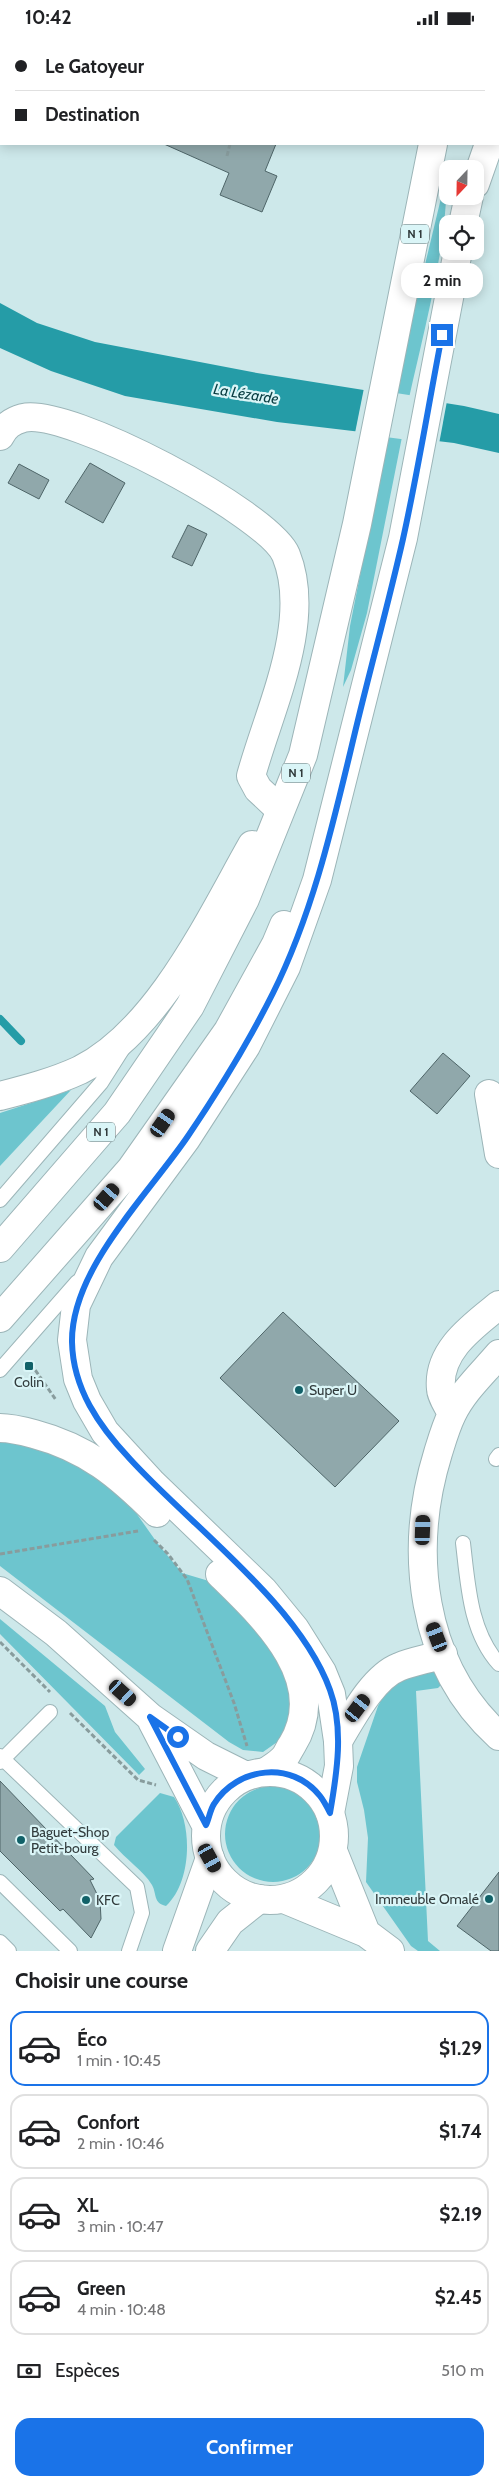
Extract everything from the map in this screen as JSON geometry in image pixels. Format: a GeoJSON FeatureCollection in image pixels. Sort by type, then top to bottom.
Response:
{"type":"FeatureCollection","features":[{"type":"Feature","properties":{"kind":"main road","name":"N 1"},"geometry":{"type":"LineString","coordinates":[[0,1248],[118,1113],[190,1007],[246,899],[303,755],[357,524],[433,145]]}},
{"type":"Feature","properties":{"kind":"main road"},"geometry":{"type":"LineString","coordinates":[[477,160],[481,145]]}},
{"type":"Feature","properties":{"kind":"main road"},"geometry":{"type":"LineString","coordinates":[[483,160],[489,145]]}},
{"type":"Feature","properties":{"kind":"main road"},"geometry":{"type":"LineString","coordinates":[[330,1813],[339,1766],[338,1741],[331,1694],[322,1672],[295,1629],[263,1591],[151,1483],[105,1432],[86,1401],[78,1379],[72,1340],[76,1305],[99,1257],[186,1139],[246,1046],[286,967],[317,880],[343,783],[403,538],[456,260]]}},
{"type":"Feature","properties":{"kind":"main road"},"geometry":{"type":"LineString","coordinates":[[0,436],[7,425],[24,417],[40,418],[85,429],[136,453],[223,500],[272,537],[285,553],[292,577],[295,614],[284,666],[251,775],[258,789],[275,805]]}},
{"type":"Feature","properties":{"kind":"main road"},"geometry":{"type":"LineString","coordinates":[[0,1096],[45,1084],[81,1069],[110,1051],[136,1029],[165,993],[303,755]]}},
{"type":"Feature","properties":{"kind":"main road"},"geometry":{"type":"LineString","coordinates":[[0,1318],[131,1169],[228,1031],[276,944],[343,783]]}},
{"type":"Feature","properties":{"kind":"main road"},"geometry":{"type":"LineString","coordinates":[[489,1094],[499,1154]]}},
{"type":"Feature","properties":{"kind":"main road"},"geometry":{"type":"LineString","coordinates":[[452,1414],[440,1390],[444,1361],[460,1340],[499,1305]]}},
{"type":"Feature","properties":{"kind":"main road"},"geometry":{"type":"LineString","coordinates":[[499,1354],[465,1393],[452,1414],[426,1497],[421,1562],[430,1620],[443,1655],[469,1704],[499,1736]]}},
{"type":"Feature","properties":{"kind":"main road"},"geometry":{"type":"LineString","coordinates":[[0,1428],[10,1428],[50,1438],[83,1451],[100,1462],[145,1501],[235,1589],[274,1631],[297,1667],[303,1686],[305,1707],[299,1734],[284,1758],[256,1774],[227,1787],[213,1805],[206,1825],[206,1839],[210,1858],[218,1874],[232,1888],[272,1899],[366,1933],[390,1951]]}},
{"type":"Feature","properties":{"kind":"main road"},"geometry":{"type":"LineString","coordinates":[[0,1591],[56,1633],[150,1717],[206,1756],[256,1774],[286,1774],[304,1782],[320,1795],[330,1813],[334,1831],[332,1851],[326,1867],[315,1881],[301,1892],[272,1899],[230,1922],[210,1951]]}},
{"type":"Feature","properties":{"kind":"main road"},"geometry":{"type":"LineString","coordinates":[[338,1741],[358,1708],[381,1680],[397,1667],[443,1655]]}},
{"type":"Feature","properties":{"kind":"main road"},"geometry":{"type":"LineString","coordinates":[[150,1717],[206,1825]]}},
{"type":"Feature","properties":{"kind":"main road"},"geometry":{"type":"LineString","coordinates":[[332,1851],[366,1933]]}},
{"type":"Feature","properties":{"kind":"main road"},"geometry":{"type":"LineString","coordinates":[[176,1951],[210,1858]]}},
{"type":"Feature","properties":{"kind":"lane"},"geometry":{"type":"LineString","coordinates":[[0,1200],[101,1083],[136,1029]]}},
{"type":"Feature","properties":{"kind":"lane"},"geometry":{"type":"LineString","coordinates":[[0,1370],[99,1257]]}},
{"type":"Feature","properties":{"kind":"lane"},"geometry":{"type":"LineString","coordinates":[[463,1543],[470,1604],[487,1651],[499,1665]]}},
{"type":"Feature","properties":{"kind":"lane"},"geometry":{"type":"LineString","coordinates":[[50,1712],[1,1759],[137,1887],[142,1913],[129,1951]]}},
{"type":"Feature","properties":{"kind":"lane"},"geometry":{"type":"LineString","coordinates":[[0,1882],[70,1951]]}},
{"type":"Feature","properties":{"kind":"lane"},"geometry":{"type":"LineString","coordinates":[[0,1942],[9,1951]]}},
{"type":"Feature","properties":{"kind":"path"},"geometry":{"type":"LineString","coordinates":[[227,156],[230,145]]}},
{"type":"Feature","properties":{"kind":"path"},"geometry":{"type":"LineString","coordinates":[[20,1347],[60,1405]]}},
{"type":"Feature","properties":{"kind":"path"},"geometry":{"type":"LineString","coordinates":[[0,1554],[144,1530],[138,1524]]}},
{"type":"Feature","properties":{"kind":"path"},"geometry":{"type":"LineString","coordinates":[[148,1535],[168,1554],[187,1579],[234,1703],[248,1746]]}},
{"type":"Feature","properties":{"kind":"path"},"geometry":{"type":"LineString","coordinates":[[0,1642],[55,1697]]}},
{"type":"Feature","properties":{"kind":"path"},"geometry":{"type":"LineString","coordinates":[[69,1711],[138,1780],[154,1785],[183,1779]]}},
{"type":"Feature","properties":{"kind":"shaded area"},"geometry":{"type":"Polygon","coordinates":[[[439,205],[446,205],[444,215],[439,215],[439,258],[409,398],[396,395],[406,344],[439,205]]]}},
{"type":"Feature","properties":{"kind":"shaded area"},"geometry":{"type":"Polygon","coordinates":[[[388,434],[402,437],[367,613],[351,670],[343,687],[350,626],[388,434]]]}},
{"type":"Feature","properties":{"kind":"shaded area"},"geometry":{"type":"Polygon","coordinates":[[[71,1090],[0,1166],[0,1113],[71,1090]]]}},
{"type":"Feature","properties":{"kind":"shaded area"},"geometry":{"type":"Polygon","coordinates":[[[0,1440],[20,1441],[88,1466],[122,1493],[158,1544],[182,1573],[219,1584],[272,1638],[297,1696],[280,1740],[263,1752],[243,1750],[229,1742],[0,1566],[0,1440]]]}},
{"type":"Feature","properties":{"kind":"shaded area"},"geometry":{"type":"Polygon","coordinates":[[[0,1619],[105,1706],[115,1732],[145,1769],[139,1775],[0,1634],[0,1619]]]}},
{"type":"Feature","properties":{"kind":"shaded area"},"geometry":{"type":"Polygon","coordinates":[[[434,1670],[442,1684],[438,1688],[416,1691],[428,1941],[440,1951],[418,1951],[411,1946],[366,1882],[368,1838],[357,1782],[357,1767],[378,1706],[392,1681],[434,1670]]]}},
{"type":"Feature","properties":{"kind":"shaded area"},"geometry":{"type":"Polygon","coordinates":[[[273,1786],[291,1790],[307,1800],[317,1816],[321,1834],[317,1852],[307,1868],[291,1878],[273,1882],[255,1878],[239,1868],[229,1852],[225,1834],[229,1816],[239,1800],[255,1790],[273,1786]]]}},
{"type":"Feature","properties":{"kind":"shaded area"},"geometry":{"type":"Polygon","coordinates":[[[160,1793],[174,1797],[180,1809],[187,1837],[187,1853],[181,1883],[175,1896],[166,1906],[159,1903],[154,1888],[139,1869],[114,1845],[116,1837],[160,1793]]]}},
{"type":"Feature","properties":{"kind":"water","name":"La Lézarde"},"geometry":{"type":"Polygon","coordinates":[[[0,303],[37,323],[95,342],[257,373],[464,406],[499,414],[499,453],[454,443],[277,422],[125,396],[51,371],[0,348],[0,303]]]}},
{"type":"Feature","properties":{"kind":"pier"},"geometry":{"type":"Polygon","coordinates":[[[364,388],[447,401],[439,444],[355,433],[364,388]]]}},
{"type":"Feature","properties":{"kind":"building"},"geometry":{"type":"Polygon","coordinates":[[[166,145],[276,145],[265,171],[277,176],[262,212],[220,195],[229,173],[166,145]]]}},
{"type":"Feature","properties":{"kind":"building"},"geometry":{"type":"Polygon","coordinates":[[[90,463],[125,483],[103,523],[65,502],[90,463]]]}},
{"type":"Feature","properties":{"kind":"building"},"geometry":{"type":"Polygon","coordinates":[[[19,464],[49,480],[39,499],[8,483],[19,464]]]}},
{"type":"Feature","properties":{"kind":"building"},"geometry":{"type":"Polygon","coordinates":[[[188,525],[207,534],[192,566],[172,557],[188,525]]]}},
{"type":"Feature","properties":{"kind":"building"},"geometry":{"type":"Polygon","coordinates":[[[443,1053],[470,1076],[437,1114],[410,1091],[443,1053]]]}},
{"type":"Feature","properties":{"kind":"building","name":"Super U"},"geometry":{"type":"Polygon","coordinates":[[[283,1312],[399,1421],[335,1487],[220,1378],[283,1312]]]}},
{"type":"Feature","properties":{"kind":"building"},"geometry":{"type":"Polygon","coordinates":[[[0,1781],[94,1879],[90,1880],[100,1900],[101,1919],[91,1938],[63,1909],[60,1911],[0,1851],[0,1781]]]}},
{"type":"Feature","properties":{"kind":"building","name":"Immeuble Omalé"},"geometry":{"type":"Polygon","coordinates":[[[499,1872],[499,1951],[491,1951],[457,1926],[499,1872]]]}},
{"type":"Feature","properties":{"kind":"waterway"},"geometry":{"type":"LineString","coordinates":[[0,1019],[21,1041]]}},
{"type":"Feature","properties":{"kind":"place","name":"Colin"},"geometry":{"type":"Point","coordinates":[29,1366]}},
{"type":"Feature","properties":{"kind":"place","name":"Super U"},"geometry":{"type":"Point","coordinates":[299,1390]}},
{"type":"Feature","properties":{"kind":"place","name":"Baguet-Shop Petit-bourg"},"geometry":{"type":"Point","coordinates":[21,1840]}},
{"type":"Feature","properties":{"kind":"place","name":"Immeuble Omalé"},"geometry":{"type":"Point","coordinates":[489,1899]}},
{"type":"Feature","properties":{"kind":"place","name":"KFC"},"geometry":{"type":"Point","coordinates":[86,1900]}},
{"type":"Feature","properties":{"kind":"route"},"geometry":{"type":"LineString","coordinates":[[178,1737],[150,1717],[206,1825],[213,1805],[227,1787],[246,1776],[259,1772],[286,1774],[304,1782],[320,1795],[330,1813],[339,1766],[338,1741],[331,1694],[322,1672],[295,1629],[263,1591],[151,1483],[105,1432],[86,1401],[78,1379],[72,1340],[76,1305],[99,1257],[186,1139],[246,1046],[286,967],[317,880],[343,783],[403,538],[442,335]]}}]}
